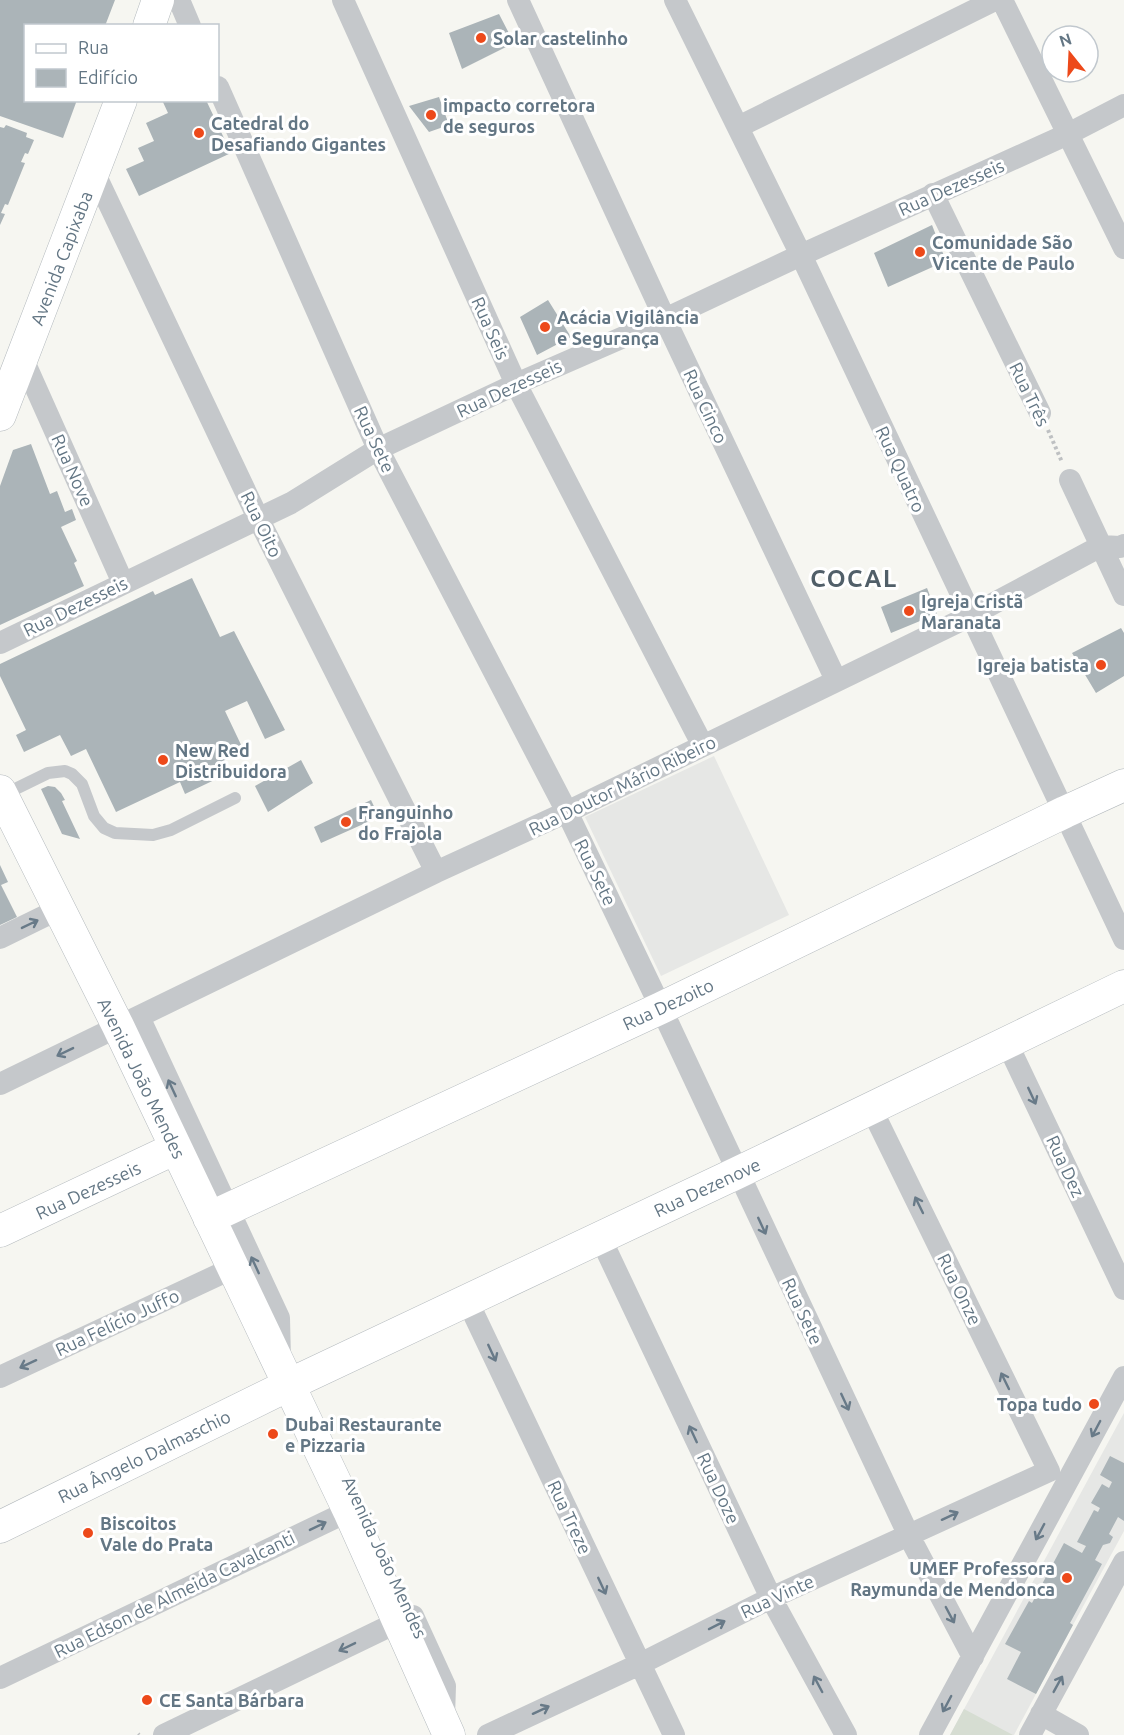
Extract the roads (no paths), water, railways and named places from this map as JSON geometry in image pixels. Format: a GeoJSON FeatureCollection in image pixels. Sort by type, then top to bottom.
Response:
{"type":"FeatureCollection","features":[{"type":"Feature","properties":{"kind":"street"},"geometry":{"type":"LineString","coordinates":[[150,24],[158,0]]}},
{"type":"Feature","properties":{"kind":"street"},"geometry":{"type":"LineString","coordinates":[[179,0],[189,24]]}},
{"type":"Feature","properties":{"kind":"street","name":"Rua Seis"},"geometry":{"type":"LineString","coordinates":[[343,0],[516,384],[703,746]]}},
{"type":"Feature","properties":{"kind":"street","name":"Rua Cinco"},"geometry":{"type":"LineString","coordinates":[[518,0],[665,319],[836,680]]}},
{"type":"Feature","properties":{"kind":"street","name":"Rua Quatro"},"geometry":{"type":"LineString","coordinates":[[675,0],[801,255],[1124,939]]}},
{"type":"Feature","properties":{"kind":"street"},"geometry":{"type":"LineString","coordinates":[[738,127],[995,0]]}},
{"type":"Feature","properties":{"kind":"street"},"geometry":{"type":"LineString","coordinates":[[1002,0],[1124,248]]}},
{"type":"Feature","properties":{"kind":"street","name":"Rua Sete"},"geometry":{"type":"LineString","coordinates":[[219,89],[378,449],[567,812],[662,1008],[737,1173],[909,1536],[973,1657]]}},
{"type":"Feature","properties":{"kind":"street","name":"Avenida Capixaba"},"geometry":{"type":"LineString","coordinates":[[0,416],[120,102]]}},
{"type":"Feature","properties":{"kind":"street","name":"Rua Dezesseis"},"geometry":{"type":"LineString","coordinates":[[0,643],[291,503],[378,449],[516,384],[665,319],[1068,134],[1124,105]]}},
{"type":"Feature","properties":{"kind":"street","name":"Rua Oito"},"geometry":{"type":"LineString","coordinates":[[94,172],[258,518],[436,872]]}},
{"type":"Feature","properties":{"kind":"street","name":"Rua Três"},"geometry":{"type":"LineString","coordinates":[[933,194],[1040,413]]}},
{"type":"Feature","properties":{"kind":"street","name":"Rua Nove"},"geometry":{"type":"LineString","coordinates":[[22,357],[123,583]]}},
{"type":"Feature","properties":{"kind":"street"},"geometry":{"type":"LineString","coordinates":[[1070,480],[1124,595]]}},
{"type":"Feature","properties":{"kind":"street","name":"Rua Doutor Mário Ribeiro"},"geometry":{"type":"LineString","coordinates":[[0,1084],[970,616],[1101,546],[1120,547],[1124,545]]}},
{"type":"Feature","properties":{"kind":"street","name":"Rua Dezoito"},"geometry":{"type":"LineString","coordinates":[[219,1213],[662,1008],[1124,785]]}},
{"type":"Feature","properties":{"kind":"street","name":"Avenida João Mendes"},"geometry":{"type":"LineString","coordinates":[[1,793],[59,909],[128,1021],[219,1213],[233,1268],[349,1511],[447,1729]]}},
{"type":"Feature","properties":{"kind":"street"},"geometry":{"type":"LineString","coordinates":[[0,938],[59,909]]}},
{"type":"Feature","properties":{"kind":"street","name":"Rua Dezenove"},"geometry":{"type":"LineString","coordinates":[[289,1386],[1124,986]]}},
{"type":"Feature","properties":{"kind":"street","name":"Avenida João Mendes"},"geometry":{"type":"LineString","coordinates":[[128,1021],[176,1148],[219,1213],[279,1318],[289,1386],[323,1423],[445,1686],[447,1729]]}},
{"type":"Feature","properties":{"kind":"street","name":"Rua Dez"},"geometry":{"type":"LineString","coordinates":[[1007,1043],[1124,1288]]}},
{"type":"Feature","properties":{"kind":"street","name":"Rua Onze"},"geometry":{"type":"LineString","coordinates":[[872,1108],[1058,1476]]}},
{"type":"Feature","properties":{"kind":"street","name":"Rua Dezesseis"},"geometry":{"type":"LineString","coordinates":[[0,1231],[176,1148]]}},
{"type":"Feature","properties":{"kind":"street","name":"Rua Doze"},"geometry":{"type":"LineString","coordinates":[[600,1237],[771,1598],[846,1735]]}},
{"type":"Feature","properties":{"kind":"street","name":"Rua Felício Juffo"},"geometry":{"type":"LineString","coordinates":[[0,1377],[233,1268]]}},
{"type":"Feature","properties":{"kind":"street","name":"Rua Treze"},"geometry":{"type":"LineString","coordinates":[[467,1300],[674,1735]]}},
{"type":"Feature","properties":{"kind":"street"},"geometry":{"type":"LineString","coordinates":[[930,1735],[973,1657],[1058,1476],[1124,1377]]}},
{"type":"Feature","properties":{"kind":"street","name":"Rua Ângelo Dalmaschio"},"geometry":{"type":"LineString","coordinates":[[0,1527],[289,1386]]}},
{"type":"Feature","properties":{"kind":"street","name":"Rua Vinte"},"geometry":{"type":"LineString","coordinates":[[488,1735],[640,1664],[771,1598],[909,1536],[1058,1476]]}},
{"type":"Feature","properties":{"kind":"street","name":"Rua Edson de Almeida Cavalcanti"},"geometry":{"type":"LineString","coordinates":[[0,1678],[349,1511]]}},
{"type":"Feature","properties":{"kind":"street"},"geometry":{"type":"LineString","coordinates":[[1029,1735],[1124,1562]]}},
{"type":"Feature","properties":{"kind":"street"},"geometry":{"type":"LineString","coordinates":[[164,1735],[400,1621]]}},
{"type":"Feature","properties":{"kind":"street"},"geometry":{"type":"LineString","coordinates":[[1041,1714],[1078,1735]]}},
{"type":"Feature","properties":{"kind":"lane"},"geometry":{"type":"LineString","coordinates":[[1,793],[48,773],[65,771],[72,774],[82,784],[94,816],[104,828],[115,833],[153,835],[171,830],[235,798]]}},
{"type":"Feature","properties":{"kind":"place","name":"Solar castelinho"},"geometry":{"type":"Point","coordinates":[481,38]}},
{"type":"Feature","properties":{"kind":"place","name":"impacto corretora de seguros"},"geometry":{"type":"Point","coordinates":[431,115]}},
{"type":"Feature","properties":{"kind":"place","name":"Catedral do Desafiando Gigantes"},"geometry":{"type":"Point","coordinates":[199,133]}},
{"type":"Feature","properties":{"kind":"place","name":"Comunidade São Vicente de Paulo"},"geometry":{"type":"Point","coordinates":[920,252]}},
{"type":"Feature","properties":{"kind":"place","name":"Acácia Vigilância e Segurança"},"geometry":{"type":"Point","coordinates":[545,327]}},
{"type":"Feature","properties":{"kind":"place","name":"Igreja Cristã Maranata"},"geometry":{"type":"Point","coordinates":[909,611]}},
{"type":"Feature","properties":{"kind":"place","name":"Igreja batista"},"geometry":{"type":"Point","coordinates":[1101,665]}},
{"type":"Feature","properties":{"kind":"place","name":"New Red Distribuidora"},"geometry":{"type":"Point","coordinates":[163,760]}},
{"type":"Feature","properties":{"kind":"place","name":"Franguinho do Frajola"},"geometry":{"type":"Point","coordinates":[346,822]}},
{"type":"Feature","properties":{"kind":"place","name":"Topa tudo"},"geometry":{"type":"Point","coordinates":[1094,1404]}},
{"type":"Feature","properties":{"kind":"place","name":"Dubai Restaurante e Pizzaria"},"geometry":{"type":"Point","coordinates":[273,1434]}},
{"type":"Feature","properties":{"kind":"place","name":"Biscoitos Vale do Prata"},"geometry":{"type":"Point","coordinates":[88,1533]}},
{"type":"Feature","properties":{"kind":"place","name":"UMEF Professora Raymunda de Mendonca"},"geometry":{"type":"Point","coordinates":[1067,1578]}},
{"type":"Feature","properties":{"kind":"place","name":"CE Santa Bárbara"},"geometry":{"type":"Point","coordinates":[147,1700]}},
{"type":"Feature","properties":{"kind":"district","name":"COCAL"},"geometry":{"type":"Point","coordinates":[854,578]}}]}
